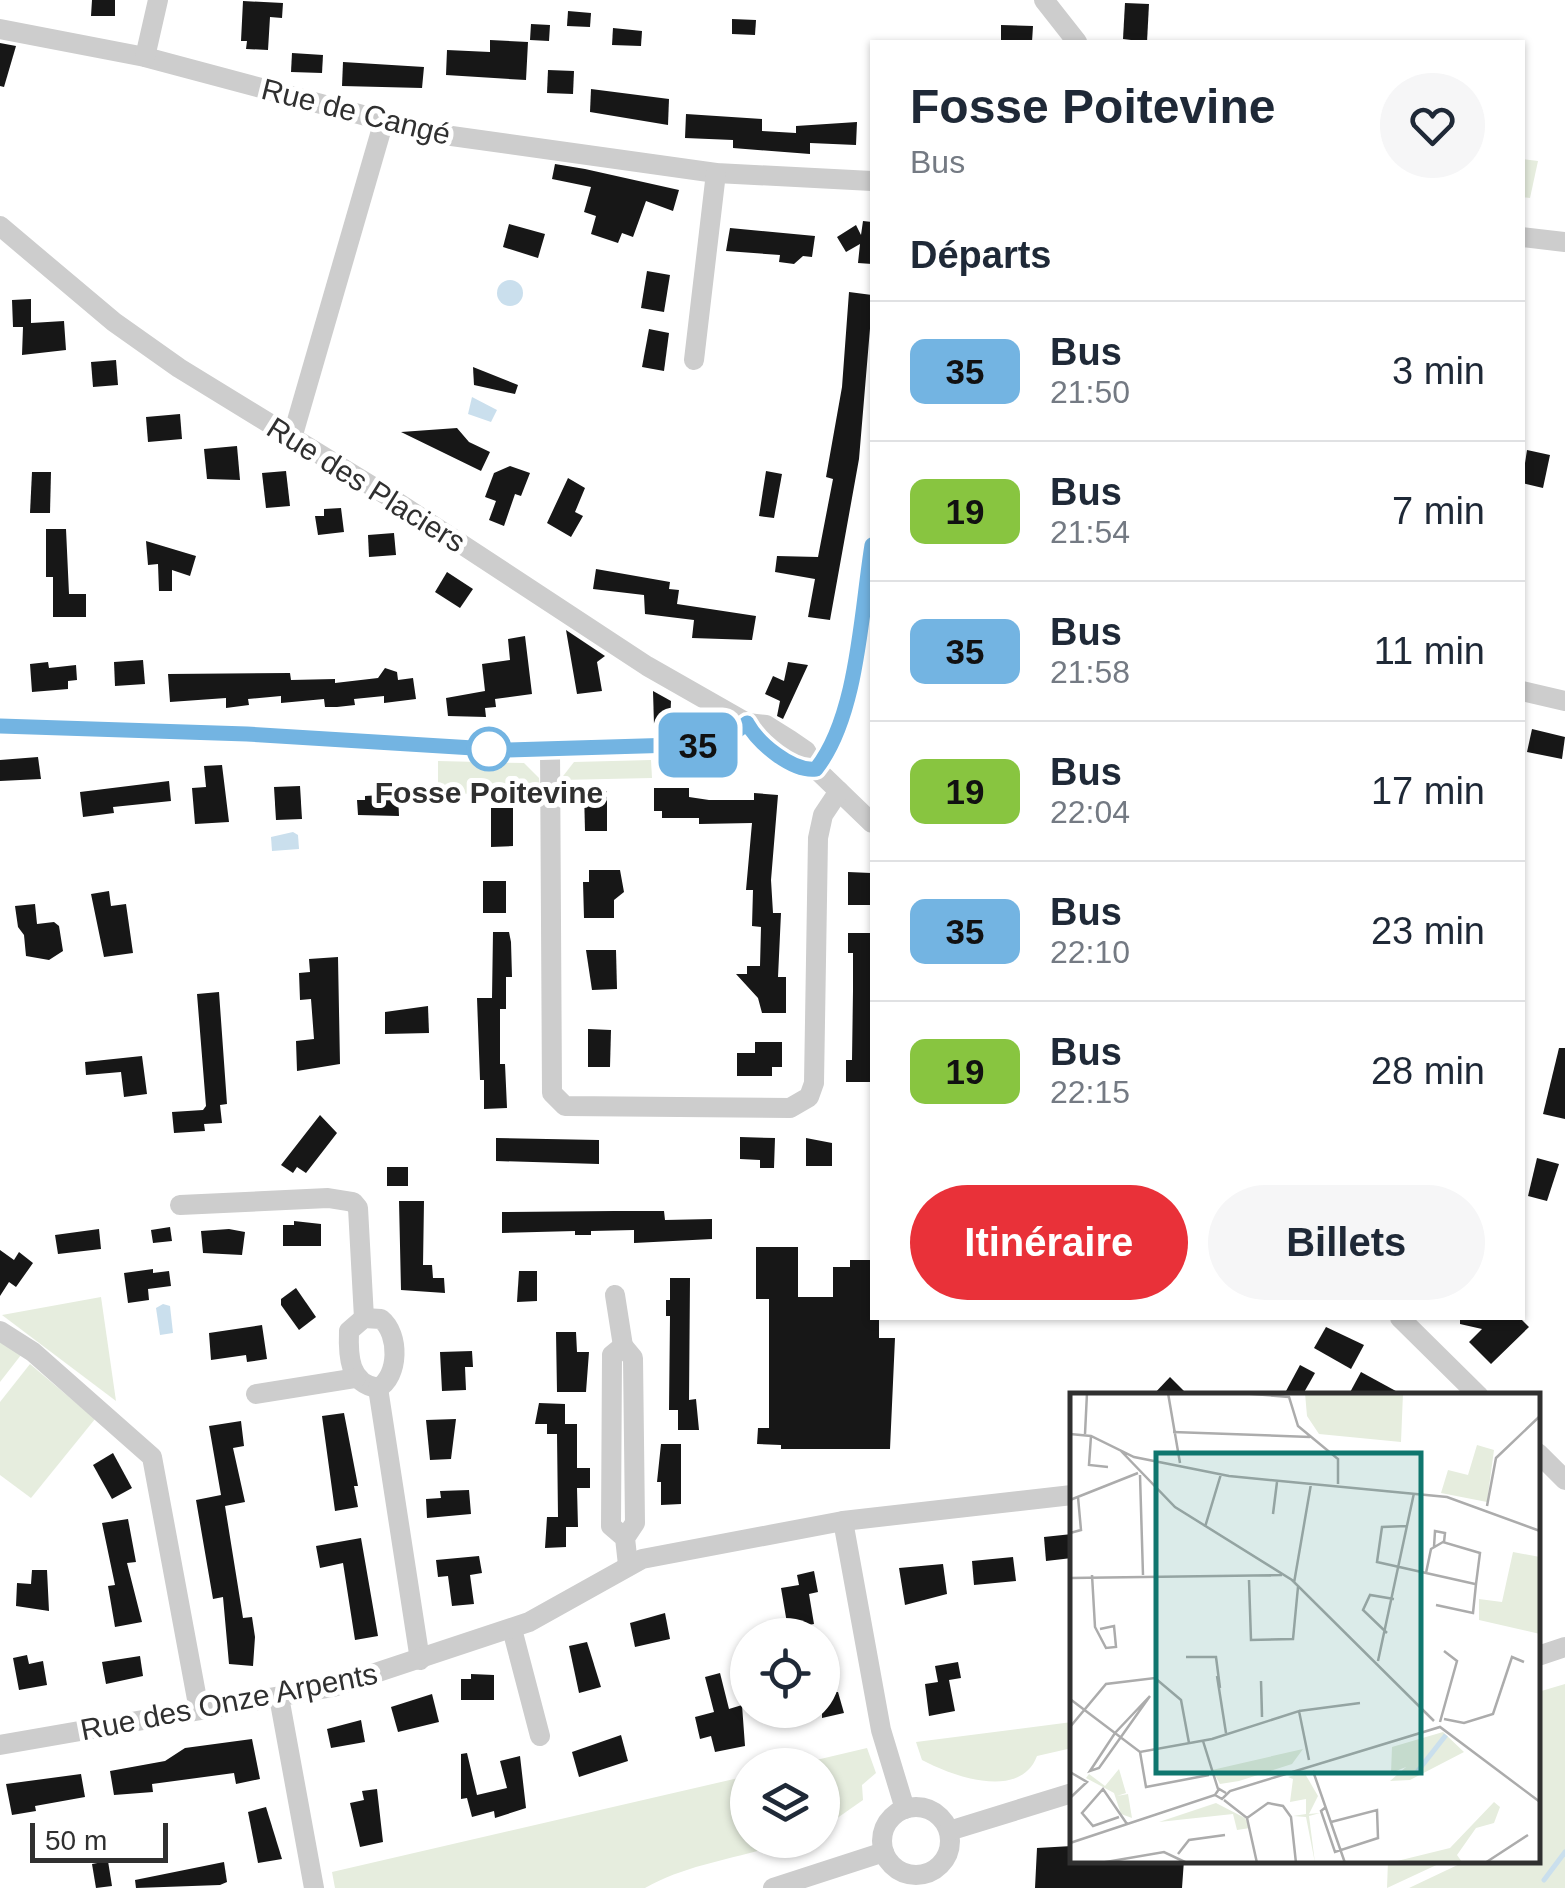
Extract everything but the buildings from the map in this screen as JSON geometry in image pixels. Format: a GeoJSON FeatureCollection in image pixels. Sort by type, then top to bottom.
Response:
{"type":"FeatureCollection","features":[{"type":"Feature","properties":{"kind":"street"},"geometry":{"type":"LineString","coordinates":[[144,57],[158,0]]}},
{"type":"Feature","properties":{"kind":"street"},"geometry":{"type":"LineString","coordinates":[[1044,0],[1076,40]]}},
{"type":"Feature","properties":{"kind":"street","name":"Rue de Cangé"},"geometry":{"type":"LineString","coordinates":[[0,29],[144,57],[383,124],[716,173],[870,181]]}},
{"type":"Feature","properties":{"kind":"street"},"geometry":{"type":"LineString","coordinates":[[292,438],[383,124]]}},
{"type":"Feature","properties":{"kind":"street"},"geometry":{"type":"LineString","coordinates":[[694,360],[716,173]]}},
{"type":"Feature","properties":{"kind":"street","name":"Rue des Placiers"},"geometry":{"type":"LineString","coordinates":[[0,226],[145,345],[648,666],[747,723],[766,725],[790,740],[806,751],[816,769],[870,821]]}},
{"type":"Feature","properties":{"kind":"street"},"geometry":{"type":"LineString","coordinates":[[1525,242],[1565,242]]}},
{"type":"Feature","properties":{"kind":"street"},"geometry":{"type":"LineString","coordinates":[[816,769],[832,746],[845,705],[870,557]]}},
{"type":"Feature","properties":{"kind":"street"},"geometry":{"type":"LineString","coordinates":[[1525,692],[1565,700]]}},
{"type":"Feature","properties":{"kind":"street"},"geometry":{"type":"LineString","coordinates":[[0,726],[550,750],[709,744],[732,735],[747,723]]}},
{"type":"Feature","properties":{"kind":"street"},"geometry":{"type":"LineString","coordinates":[[550,750],[552,1093],[565,1106],[790,1108],[809,1097],[814,1083],[818,838],[823,815],[839,791]]}},
{"type":"Feature","properties":{"kind":"street"},"geometry":{"type":"LineString","coordinates":[[180,1205],[328,1198],[353,1202],[358,1208],[364,1318]]}},
{"type":"Feature","properties":{"kind":"street"},"geometry":{"type":"LineString","coordinates":[[615,1295],[623,1346],[633,1358],[634,1376],[635,1523],[625,1538],[628,1565]]}},
{"type":"Feature","properties":{"kind":"street"},"geometry":{"type":"LineString","coordinates":[[356,1378],[349,1331],[364,1318],[381,1319],[390,1331],[394,1370],[388,1383],[378,1388]]}},
{"type":"Feature","properties":{"kind":"street"},"geometry":{"type":"LineString","coordinates":[[1402,1320],[1476,1393]]}},
{"type":"Feature","properties":{"kind":"street"},"geometry":{"type":"LineString","coordinates":[[0,1331],[33,1352],[152,1457],[200,1710]]}},
{"type":"Feature","properties":{"kind":"street"},"geometry":{"type":"LineString","coordinates":[[256,1394],[356,1378],[378,1388]]}},
{"type":"Feature","properties":{"kind":"street"},"geometry":{"type":"LineString","coordinates":[[378,1388],[420,1660]]}},
{"type":"Feature","properties":{"kind":"street"},"geometry":{"type":"LineString","coordinates":[[1540,1455],[1565,1480]]}},
{"type":"Feature","properties":{"kind":"street","name":"Rue des Onze Arpents"},"geometry":{"type":"LineString","coordinates":[[0,1745],[333,1688],[512,1629],[628,1565],[843,1521],[1070,1495]]}},
{"type":"Feature","properties":{"kind":"street"},"geometry":{"type":"LineString","coordinates":[[843,1521],[881,1730],[905,1809]]}},
{"type":"Feature","properties":{"kind":"street"},"geometry":{"type":"LineString","coordinates":[[512,1629],[540,1736]]}},
{"type":"Feature","properties":{"kind":"street"},"geometry":{"type":"LineString","coordinates":[[1540,1655],[1565,1648]]}},
{"type":"Feature","properties":{"kind":"street"},"geometry":{"type":"LineString","coordinates":[[278,1697],[314,1888]]}},
{"type":"Feature","properties":{"kind":"street"},"geometry":{"type":"LineString","coordinates":[[949,1832],[1070,1794]]}},
{"type":"Feature","properties":{"kind":"street"},"geometry":{"type":"LineString","coordinates":[[905,1809],[932,1811],[949,1832],[946,1857],[929,1881],[906,1874],[884,1852],[886,1826],[905,1809]]}},
{"type":"Feature","properties":{"kind":"street"},"geometry":{"type":"LineString","coordinates":[[773,1888],[884,1852]]}},
{"type":"Feature","properties":{"kind":"green space"},"geometry":{"type":"Polygon","coordinates":[[[1525,159],[1538,161],[1530,198],[1525,197],[1525,159]]]}},
{"type":"Feature","properties":{"kind":"green space"},"geometry":{"type":"Polygon","coordinates":[[[651,760],[652,778],[560,780],[574,762],[651,760]]]}},
{"type":"Feature","properties":{"kind":"green space"},"geometry":{"type":"Polygon","coordinates":[[[438,761],[524,763],[539,778],[540,793],[438,794],[438,761]]]}},
{"type":"Feature","properties":{"kind":"green space"},"geometry":{"type":"Polygon","coordinates":[[[101,1297],[116,1401],[2,1315],[101,1297]]]}},
{"type":"Feature","properties":{"kind":"green space"},"geometry":{"type":"Polygon","coordinates":[[[0,1341],[21,1355],[0,1382],[0,1341]]]}},
{"type":"Feature","properties":{"kind":"green space"},"geometry":{"type":"Polygon","coordinates":[[[30,1364],[95,1419],[31,1498],[0,1475],[0,1402],[30,1364]]]}},
{"type":"Feature","properties":{"kind":"green space"},"geometry":{"type":"Polygon","coordinates":[[[1565,1684],[1565,1888],[1409,1888],[1462,1863],[1540,1863],[1540,1691],[1565,1684]]]}},
{"type":"Feature","properties":{"kind":"green space"},"geometry":{"type":"Polygon","coordinates":[[[1070,1722],[1070,1748],[1037,1756],[1028,1770],[1001,1781],[967,1778],[935,1766],[922,1760],[916,1742],[1070,1722]]]}},
{"type":"Feature","properties":{"kind":"green space"},"geometry":{"type":"Polygon","coordinates":[[[867,1748],[876,1773],[862,1785],[863,1800],[840,1816],[840,1754],[867,1748]]]}},
{"type":"Feature","properties":{"kind":"green space"},"geometry":{"type":"Polygon","coordinates":[[[730,1780],[730,1858],[680,1872],[645,1888],[335,1888],[332,1872],[730,1780]]]}},
{"type":"Feature","properties":{"kind":"green space"},"geometry":{"type":"Polygon","coordinates":[[[1388,1863],[1441,1863],[1387,1888],[1388,1863]]]}},
{"type":"Feature","properties":{"kind":"water"},"geometry":{"type":"Polygon","coordinates":[[[510,280],[519,284],[523,293],[519,302],[510,306],[501,302],[497,293],[501,284],[510,280]]]}},
{"type":"Feature","properties":{"kind":"water"},"geometry":{"type":"Polygon","coordinates":[[[472,397],[497,410],[491,422],[468,414],[472,397]]]}},
{"type":"Feature","properties":{"kind":"water"},"geometry":{"type":"Polygon","coordinates":[[[293,832],[298,835],[299,849],[272,851],[271,837],[293,832]]]}},
{"type":"Feature","properties":{"kind":"water"},"geometry":{"type":"Polygon","coordinates":[[[170,1306],[173,1333],[160,1335],[156,1308],[170,1306]]]}},
{"type":"Feature","properties":{"kind":"waterway"},"geometry":{"type":"LineString","coordinates":[[1544,1880],[1565,1852]]}},
{"type":"Feature","properties":{"kind":"bus line","name":"35"},"geometry":{"type":"LineString","coordinates":[[0,726],[247,734],[525,750],[693,746],[732,735],[747,723],[760,740],[798,767],[816,769],[839,730],[870,557]]}},
{"type":"Feature","properties":{"kind":"place","name":"Fosse Poitevine"},"geometry":{"type":"Point","coordinates":[489,749]}}]}
